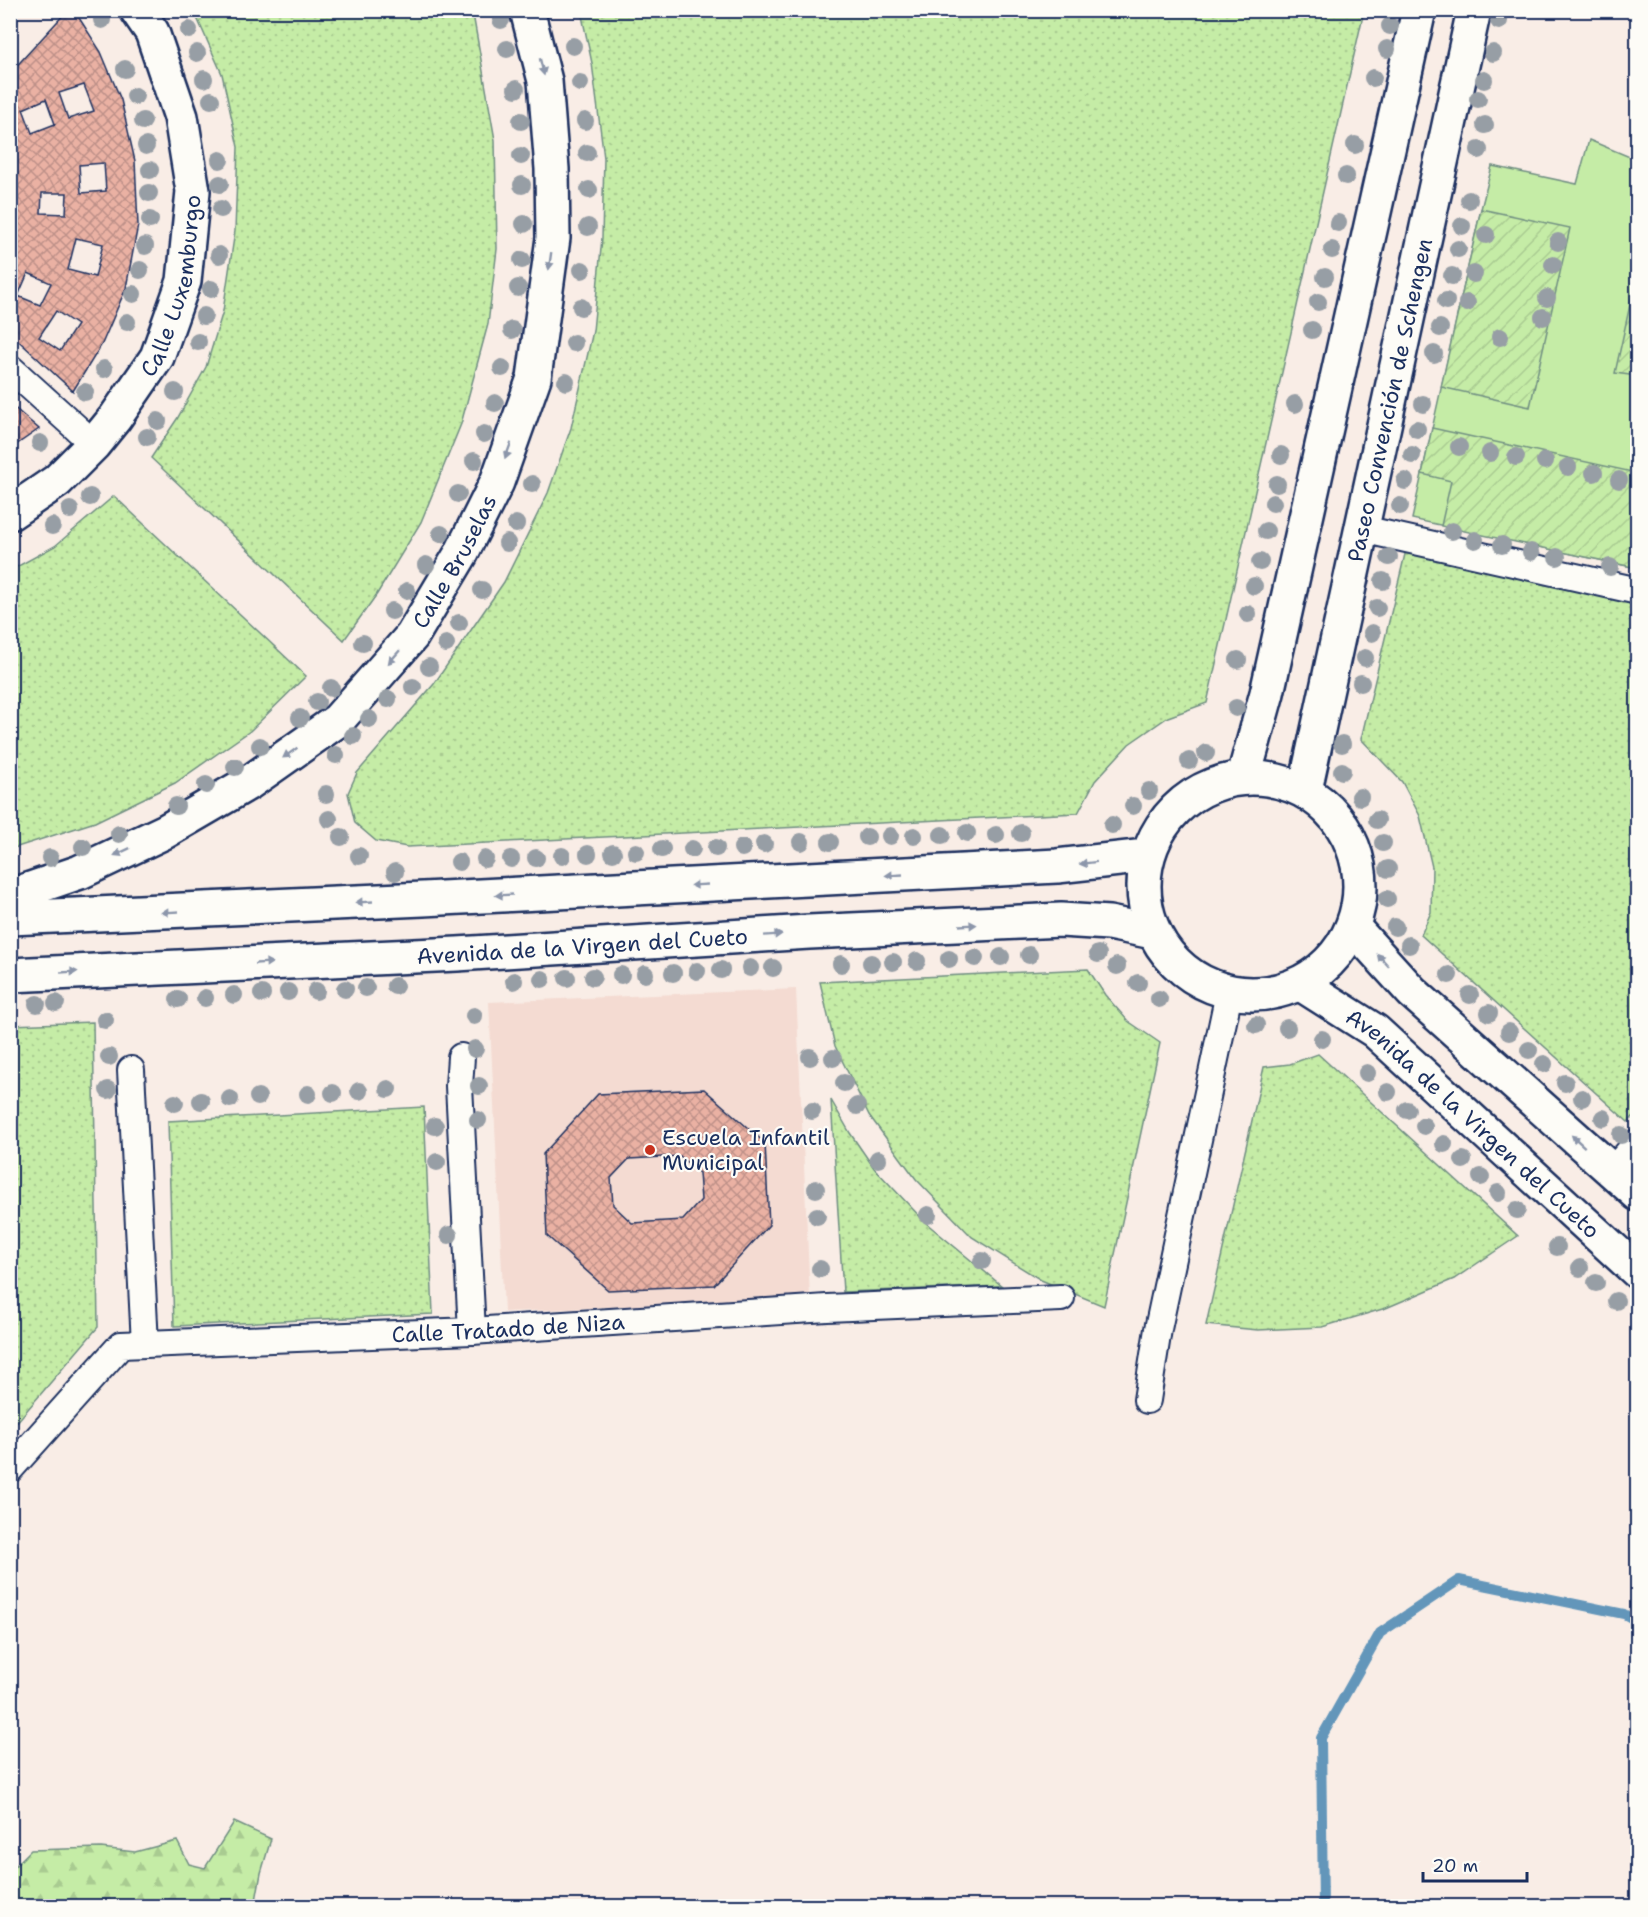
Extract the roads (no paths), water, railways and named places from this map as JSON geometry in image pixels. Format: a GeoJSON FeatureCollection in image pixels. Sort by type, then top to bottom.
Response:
{"type":"FeatureCollection","features":[{"type":"Feature","properties":{"kind":"main road","name":"Calle Luxemburgo"},"geometry":{"type":"LineString","coordinates":[[10,513],[57,482],[94,444],[115,418],[157,357],[184,281],[193,191],[181,117],[152,32],[137,10]]}},
{"type":"Feature","properties":{"kind":"main road","name":"Calle Bruselas"},"geometry":{"type":"LineString","coordinates":[[10,896],[80,872],[166,831],[250,782],[338,720],[412,636],[461,554],[497,482],[534,378],[553,238],[552,169],[545,81],[527,10]]}},
{"type":"Feature","properties":{"kind":"main road"},"geometry":{"type":"LineString","coordinates":[[1244,776],[1267,693],[1419,10]]}},
{"type":"Feature","properties":{"kind":"main road","name":"Paseo Convención de Schengen"},"geometry":{"type":"LineString","coordinates":[[1305,790],[1474,10]]}},
{"type":"Feature","properties":{"kind":"main road"},"geometry":{"type":"LineString","coordinates":[[1244,776],[1274,778],[1305,790],[1339,820],[1360,868],[1353,927],[1329,963],[1301,984],[1259,996],[1218,990],[1180,968],[1152,932],[1143,896],[1146,856],[1166,818],[1207,786],[1244,776]]}},
{"type":"Feature","properties":{"kind":"main road"},"geometry":{"type":"LineString","coordinates":[[10,918],[1021,868],[1146,856]]}},
{"type":"Feature","properties":{"kind":"main road","name":"Avenida de la Virgen del Cueto"},"geometry":{"type":"LineString","coordinates":[[10,975],[457,954],[809,932],[1060,920],[1109,923],[1152,932]]}},
{"type":"Feature","properties":{"kind":"main road"},"geometry":{"type":"LineString","coordinates":[[1353,927],[1412,992],[1638,1194]]}},
{"type":"Feature","properties":{"kind":"main road","name":"Avenida de la Virgen del Cueto"},"geometry":{"type":"LineString","coordinates":[[1301,984],[1376,1031],[1638,1272]]}},
{"type":"Feature","properties":{"kind":"street"},"geometry":{"type":"LineString","coordinates":[[10,368],[94,444]]}},
{"type":"Feature","properties":{"kind":"street"},"geometry":{"type":"LineString","coordinates":[[1362,529],[1638,591]]}},
{"type":"Feature","properties":{"kind":"street"},"geometry":{"type":"LineString","coordinates":[[1147,1400],[1158,1329],[1229,993]]}},
{"type":"Feature","properties":{"kind":"street"},"geometry":{"type":"LineString","coordinates":[[461,1057],[459,1086],[472,1331]]}},
{"type":"Feature","properties":{"kind":"street"},"geometry":{"type":"LineString","coordinates":[[131,1070],[145,1344]]}},
{"type":"Feature","properties":{"kind":"street"},"geometry":{"type":"LineString","coordinates":[[1612,1171],[1638,1142]]}},
{"type":"Feature","properties":{"kind":"street","name":"Calle Tratado de Niza"},"geometry":{"type":"LineString","coordinates":[[10,1469],[121,1345],[472,1331],[827,1308],[1061,1298]]}},
{"type":"Feature","properties":{"kind":"waterway"},"geometry":{"type":"LineString","coordinates":[[1323,1906],[1321,1738],[1380,1633],[1459,1580],[1624,1614],[1638,1622]]}},
{"type":"Feature","properties":{"kind":"place","name":"Escuela Infantil Municipal"},"geometry":{"type":"Point","coordinates":[650,1150]}}]}
